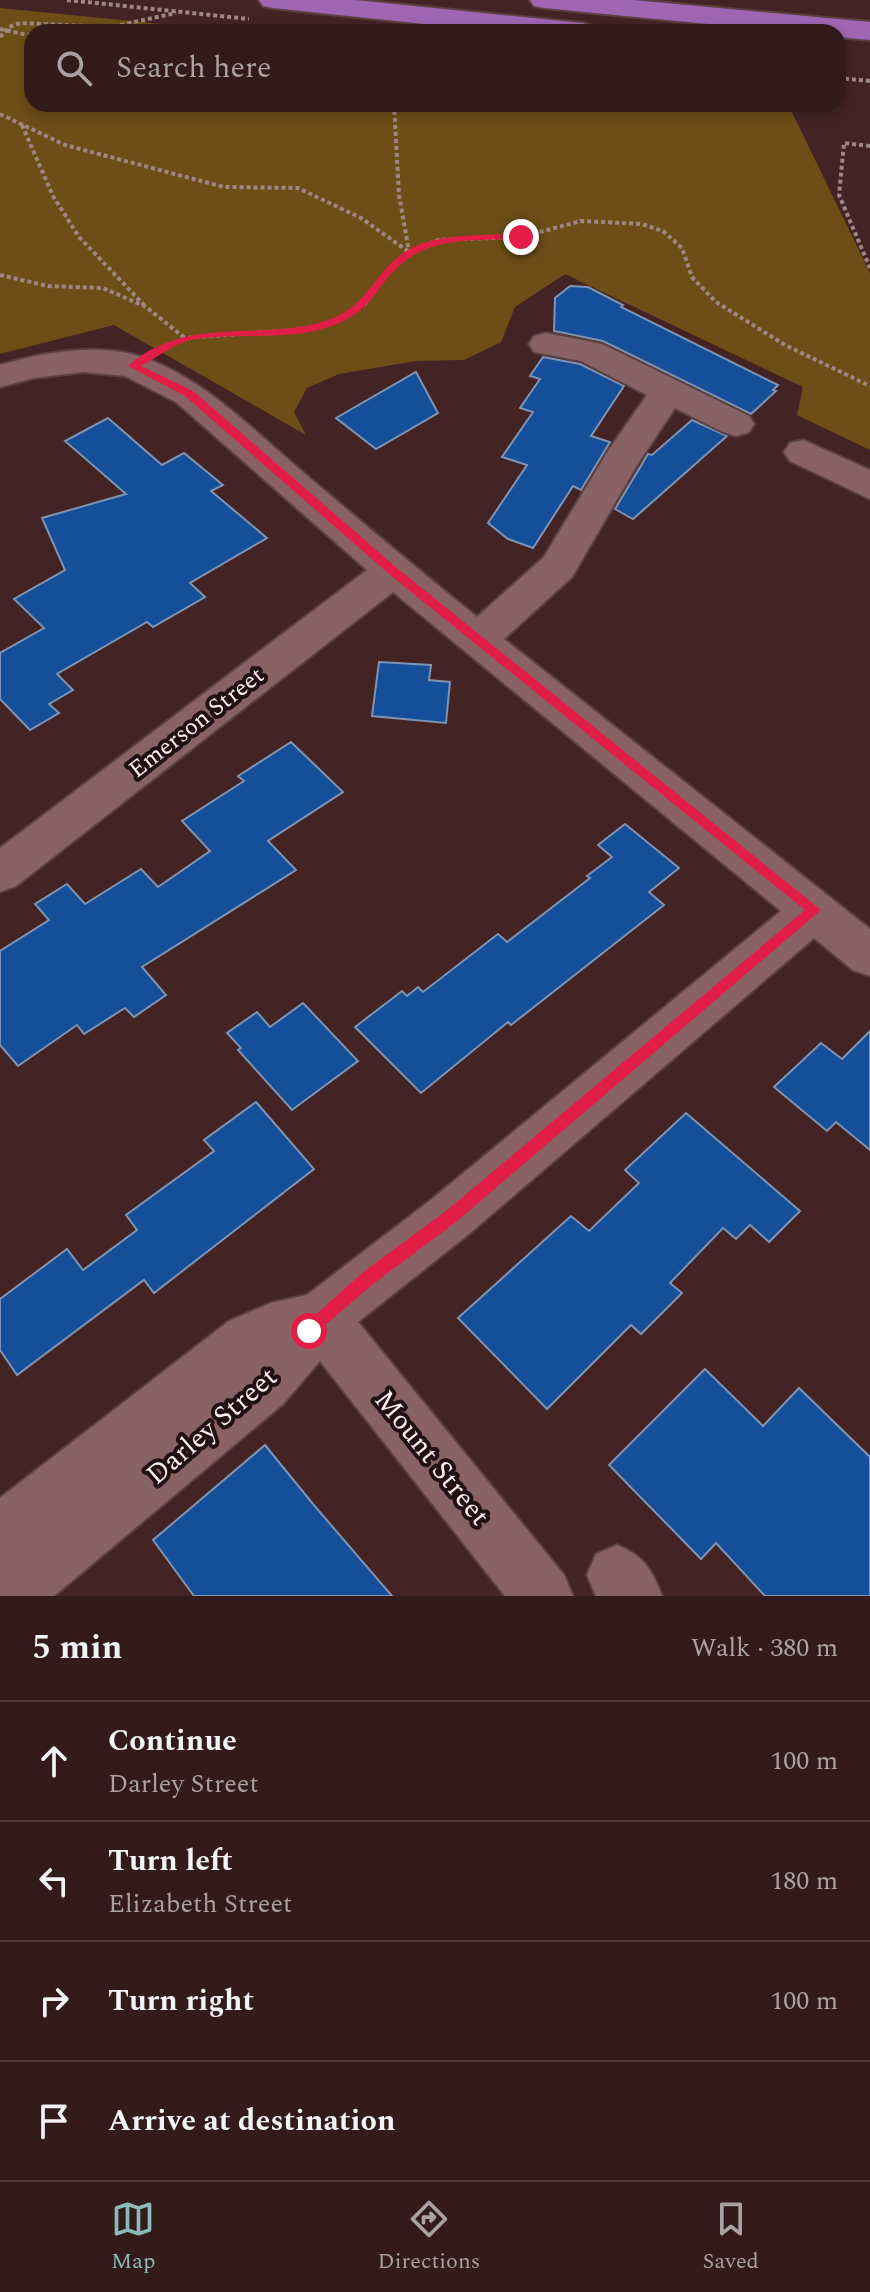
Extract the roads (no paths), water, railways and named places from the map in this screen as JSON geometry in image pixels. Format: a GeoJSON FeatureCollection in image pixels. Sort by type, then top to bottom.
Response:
{"type":"FeatureCollection","features":[{"type":"Feature","properties":{"kind":"highway"},"geometry":{"type":"LineString","coordinates":[[544,0],[796,24]]}},
{"type":"Feature","properties":{"kind":"highway"},"geometry":{"type":"LineString","coordinates":[[721,0],[870,14]]}},
{"type":"Feature","properties":{"kind":"highway"},"geometry":{"type":"LineString","coordinates":[[268,10],[468,24]]}},
{"type":"Feature","properties":{"kind":"highway"},"geometry":{"type":"LineString","coordinates":[[846,29],[870,31]]}},
{"type":"Feature","properties":{"kind":"street"},"geometry":{"type":"LineString","coordinates":[[546,344],[590,352],[736,424]]}},
{"type":"Feature","properties":{"kind":"street"},"geometry":{"type":"LineString","coordinates":[[0,376],[32,367],[83,361],[133,366],[189,394],[393,571],[870,956]]}},
{"type":"Feature","properties":{"kind":"street"},"geometry":{"type":"LineString","coordinates":[[478,639],[558,567],[636,435],[669,390]]}},
{"type":"Feature","properties":{"kind":"street"},"geometry":{"type":"LineString","coordinates":[[803,452],[870,486]]}},
{"type":"Feature","properties":{"kind":"street","name":"Emerson Street"},"geometry":{"type":"LineString","coordinates":[[0,873],[393,571]]}},
{"type":"Feature","properties":{"kind":"street","name":"Darley Street"},"geometry":{"type":"LineString","coordinates":[[7,1596],[263,1384],[321,1319],[367,1279],[451,1216],[815,910]]}},
{"type":"Feature","properties":{"kind":"street"},"geometry":{"type":"LineString","coordinates":[[0,1535],[248,1340],[271,1330],[321,1319]]}},
{"type":"Feature","properties":{"kind":"street","name":"Mount Street"},"geometry":{"type":"LineString","coordinates":[[321,1319],[543,1596]]}}]}
